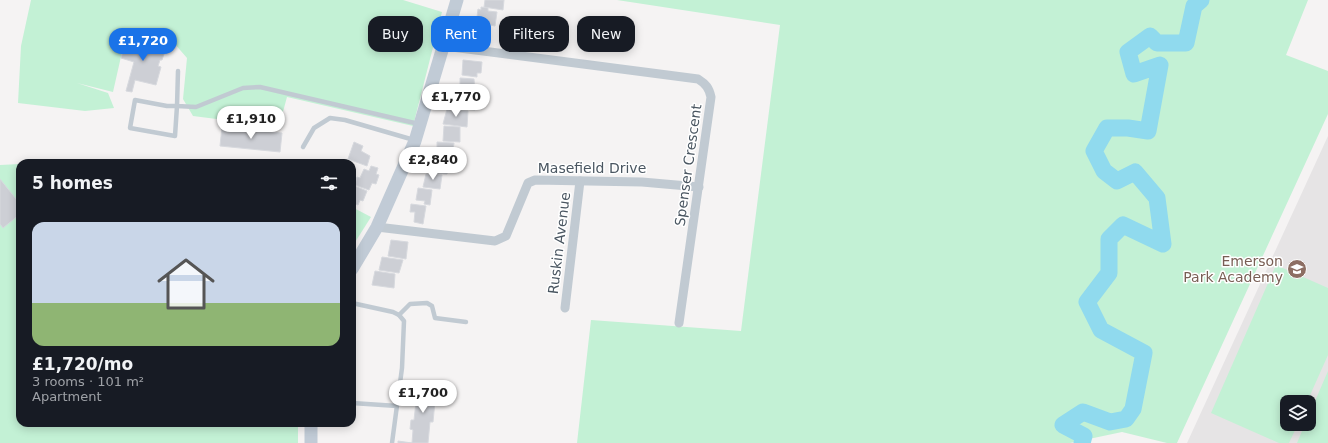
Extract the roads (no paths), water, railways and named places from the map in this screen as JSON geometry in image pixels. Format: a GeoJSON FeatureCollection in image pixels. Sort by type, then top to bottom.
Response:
{"type":"FeatureCollection","features":[{"type":"Feature","properties":{"kind":"street"},"geometry":{"type":"LineString","coordinates":[[452,16],[457,0]]}},
{"type":"Feature","properties":{"kind":"street"},"geometry":{"type":"LineString","coordinates":[[356,262],[377,227],[415,141],[442,52]]}},
{"type":"Feature","properties":{"kind":"street","name":"Spenser Crescent"},"geometry":{"type":"LineString","coordinates":[[490,52],[698,79],[705,83],[711,97],[700,187],[679,323]]}},
{"type":"Feature","properties":{"kind":"street","name":"Masefield Drive"},"geometry":{"type":"LineString","coordinates":[[377,227],[495,241],[506,236],[528,183],[535,180],[642,182],[700,187]]}},
{"type":"Feature","properties":{"kind":"street","name":"Ruskin Avenue"},"geometry":{"type":"LineString","coordinates":[[565,308],[580,181]]}},
{"type":"Feature","properties":{"kind":"street"},"geometry":{"type":"LineString","coordinates":[[311,427],[311,443]]}},
{"type":"Feature","properties":{"kind":"lane"},"geometry":{"type":"LineString","coordinates":[[178,72],[177,106],[175,136],[130,128],[135,100],[167,106],[177,106],[196,107],[243,88],[260,87],[420,124]]}},
{"type":"Feature","properties":{"kind":"lane"},"geometry":{"type":"LineString","coordinates":[[303,147],[314,128],[330,118],[346,120],[415,141]]}},
{"type":"Feature","properties":{"kind":"lane"},"geometry":{"type":"LineString","coordinates":[[399,315],[410,304],[427,303],[432,306],[435,318],[466,322]]}},
{"type":"Feature","properties":{"kind":"lane"},"geometry":{"type":"LineString","coordinates":[[356,304],[393,312],[399,315],[404,321],[402,368],[392,443]]}},
{"type":"Feature","properties":{"kind":"lane"},"geometry":{"type":"LineString","coordinates":[[356,403],[397,406]]}},
{"type":"Feature","properties":{"kind":"waterway"},"geometry":{"type":"LineString","coordinates":[[1082,443],[1084,436],[1063,425],[1083,412],[1110,422],[1126,419],[1133,409],[1144,353],[1101,330],[1087,302],[1109,273],[1109,239],[1123,225],[1163,244],[1157,198],[1135,172],[1117,181],[1104,171],[1094,151],[1107,128],[1128,128],[1148,131],[1160,65],[1134,74],[1128,52],[1150,36],[1157,43],[1186,43],[1194,6],[1201,0]]}},
{"type":"Feature","properties":{"kind":"place","name":"Emerson Park Academy"},"geometry":{"type":"Point","coordinates":[1297,269]}}]}
